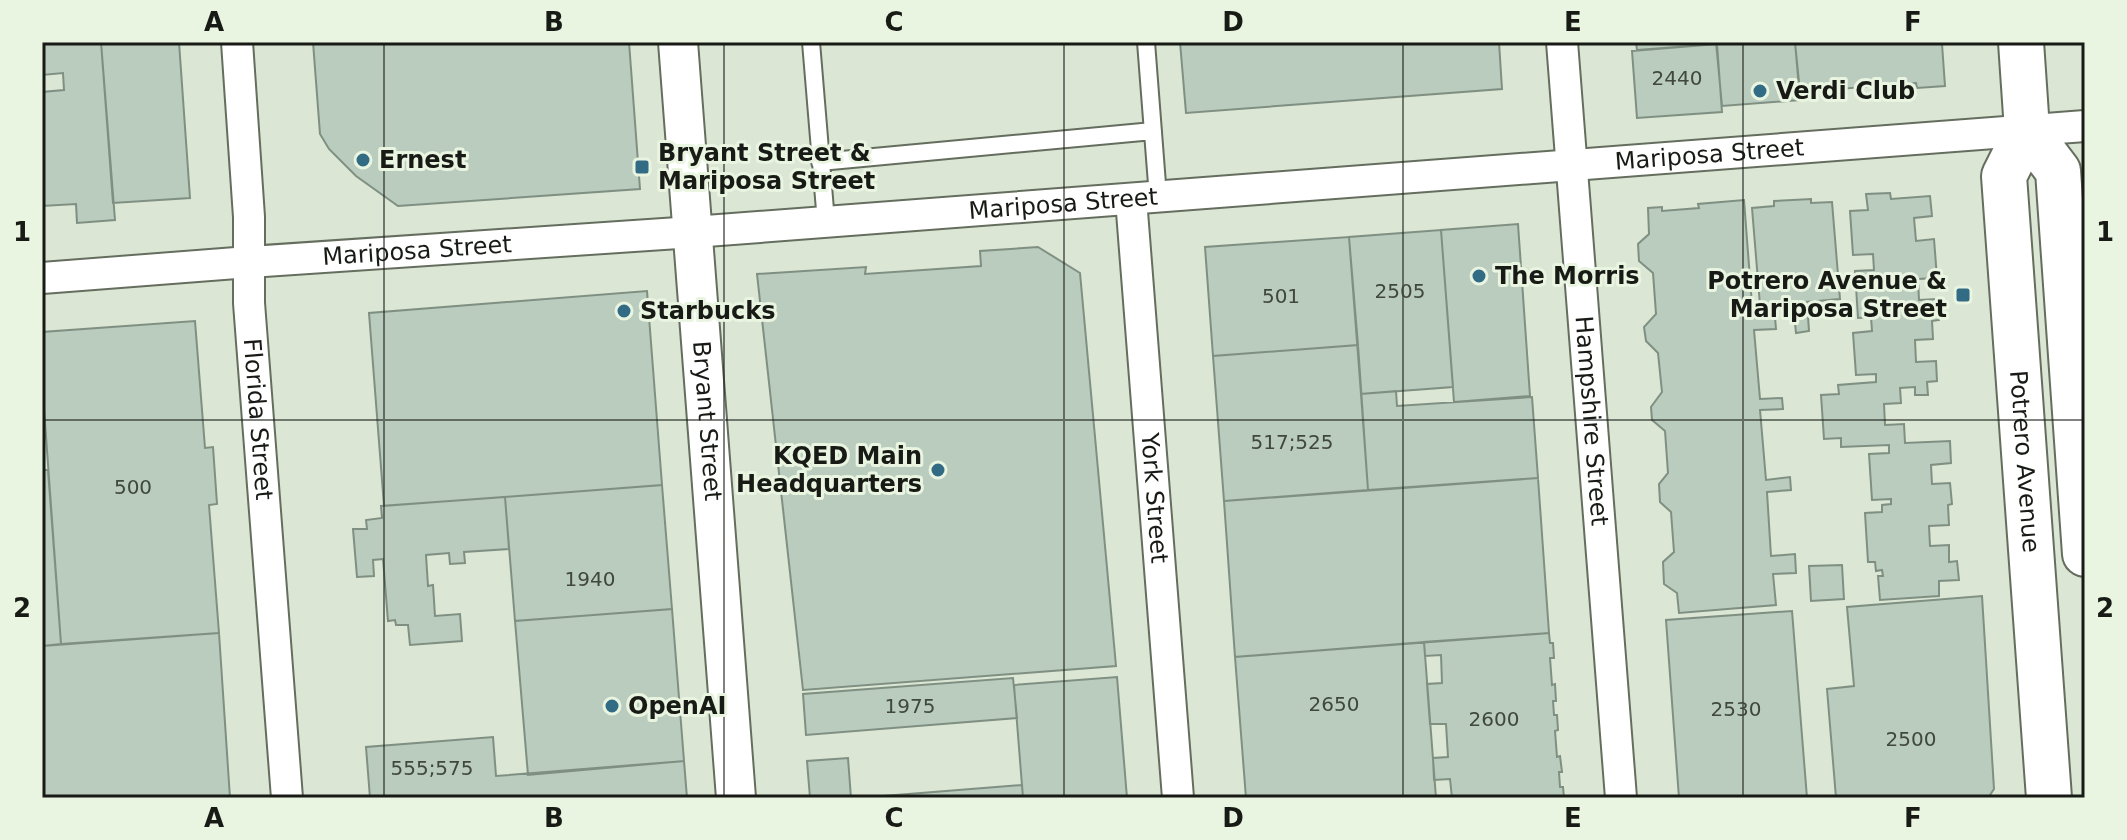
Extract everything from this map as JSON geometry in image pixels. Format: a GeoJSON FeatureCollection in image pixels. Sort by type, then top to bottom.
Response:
{"type":"FeatureCollection","features":[{"type":"Feature","properties":{"kind":"main road"},"geometry":{"type":"LineString","coordinates":[[2021,42],[2027,130],[2058,171],[2085,554]]}},
{"type":"Feature","properties":{"kind":"main road","name":"Potrero Avenue"},"geometry":{"type":"LineString","coordinates":[[2027,130],[2004,176],[2049,798]]}},
{"type":"Feature","properties":{"kind":"street","name":"Florida Street"},"geometry":{"type":"LineString","coordinates":[[237,42],[249,217],[249,303],[287,798]]}},
{"type":"Feature","properties":{"kind":"street","name":"Bryant Street"},"geometry":{"type":"LineString","coordinates":[[678,42],[736,798]]}},
{"type":"Feature","properties":{"kind":"street","name":"Hampshire Street"},"geometry":{"type":"LineString","coordinates":[[1562,42],[1621,798]]}},
{"type":"Feature","properties":{"kind":"street","name":"Mariposa Street"},"geometry":{"type":"LineString","coordinates":[[42,278],[693,232],[2085,126]]}},
{"type":"Feature","properties":{"kind":"street","name":"York Street"},"geometry":{"type":"LineString","coordinates":[[1144,198],[1178,798]]}},
{"type":"Feature","properties":{"kind":"lane"},"geometry":{"type":"LineString","coordinates":[[811,42],[826,222]]}},
{"type":"Feature","properties":{"kind":"lane"},"geometry":{"type":"LineString","coordinates":[[1144,198],[1153,131],[1146,42]]}},
{"type":"Feature","properties":{"kind":"lane"},"geometry":{"type":"LineString","coordinates":[[820,162],[1153,131]]}},
{"type":"Feature","properties":{"kind":"building"},"geometry":{"type":"Polygon","coordinates":[[[42,42],[101,42],[115,220],[77,223],[76,204],[42,206],[42,92],[64,90],[63,73],[42,75],[42,42]]]}},
{"type":"Feature","properties":{"kind":"building"},"geometry":{"type":"Polygon","coordinates":[[[101,42],[179,42],[190,198],[113,203],[101,42]]]}},
{"type":"Feature","properties":{"kind":"building"},"geometry":{"type":"Polygon","coordinates":[[[313,42],[629,42],[640,189],[398,206],[356,176],[329,149],[320,134],[313,42]]]}},
{"type":"Feature","properties":{"kind":"building"},"geometry":{"type":"Polygon","coordinates":[[[1180,42],[1499,42],[1502,89],[1186,113],[1180,42]]]}},
{"type":"Feature","properties":{"kind":"building"},"geometry":{"type":"Polygon","coordinates":[[[1636,42],[1716,42],[1717,44],[1637,50],[1636,42]]]}},
{"type":"Feature","properties":{"kind":"building"},"geometry":{"type":"Polygon","coordinates":[[[1716,42],[1795,42],[1800,100],[1722,106],[1716,42]]]}},
{"type":"Feature","properties":{"kind":"building"},"geometry":{"type":"Polygon","coordinates":[[[1795,42],[1936,42],[1942,44],[1945,86],[1917,88],[1916,83],[1800,92],[1795,42]]]}},
{"type":"Feature","properties":{"kind":"building"},"geometry":{"type":"Polygon","coordinates":[[[1717,44],[1722,112],[1637,118],[1632,51],[1717,44]]]}},
{"type":"Feature","properties":{"kind":"building"},"geometry":{"type":"Polygon","coordinates":[[[1890,193],[1891,199],[1930,196],[1932,216],[1914,218],[1916,241],[1934,239],[1937,278],[1918,279],[1919,300],[1937,299],[1939,320],[1932,321],[1933,339],[1915,340],[1916,362],[1936,361],[1937,381],[1927,382],[1928,395],[1915,395],[1915,387],[1900,388],[1901,403],[1884,404],[1885,425],[1904,424],[1905,443],[1950,441],[1951,463],[1931,465],[1932,484],[1950,483],[1952,504],[1948,505],[1949,525],[1929,526],[1930,546],[1949,545],[1949,562],[1957,561],[1959,580],[1939,581],[1939,596],[1880,600],[1878,576],[1883,576],[1882,570],[1876,571],[1875,562],[1868,562],[1865,513],[1882,512],[1882,505],[1891,504],[1891,499],[1872,500],[1869,454],[1889,453],[1889,445],[1841,447],[1841,438],[1824,439],[1821,395],[1839,394],[1838,385],[1876,382],[1876,374],[1856,375],[1853,333],[1872,331],[1871,317],[1858,318],[1855,271],[1874,270],[1873,254],[1853,255],[1850,211],[1868,210],[1866,194],[1890,193]]]}},
{"type":"Feature","properties":{"kind":"building"},"geometry":{"type":"Polygon","coordinates":[[[1811,199],[1811,203],[1832,202],[1840,299],[1807,302],[1809,331],[1796,333],[1793,303],[1760,305],[1752,208],[1774,206],[1774,201],[1811,199]]]}},
{"type":"Feature","properties":{"kind":"building"},"geometry":{"type":"Polygon","coordinates":[[[1744,200],[1753,318],[1775,317],[1776,329],[1754,330],[1760,399],[1782,398],[1783,409],[1760,410],[1766,480],[1790,477],[1791,490],[1767,492],[1771,556],[1795,554],[1796,573],[1773,574],[1776,605],[1679,613],[1677,593],[1664,584],[1663,562],[1674,552],[1671,512],[1660,502],[1659,484],[1668,473],[1665,431],[1652,420],[1651,407],[1662,392],[1658,353],[1646,341],[1644,327],[1656,314],[1653,273],[1639,261],[1638,244],[1649,234],[1648,208],[1662,207],[1662,211],[1699,208],[1698,204],[1744,200]]]}},
{"type":"Feature","properties":{"kind":"building"},"geometry":{"type":"Polygon","coordinates":[[[1518,224],[1530,396],[1454,402],[1441,230],[1518,224]]]}},
{"type":"Feature","properties":{"kind":"building"},"geometry":{"type":"Polygon","coordinates":[[[1441,230],[1453,387],[1361,394],[1349,237],[1441,230]]]}},
{"type":"Feature","properties":{"kind":"building"},"geometry":{"type":"Polygon","coordinates":[[[1349,237],[1358,345],[1213,356],[1205,247],[1349,237]]]}},
{"type":"Feature","properties":{"kind":"building","name":"KQED Main Headquarters"},"geometry":{"type":"Polygon","coordinates":[[[1038,247],[1080,273],[1116,666],[803,690],[757,274],[866,267],[865,274],[981,266],[980,251],[1038,247]]]}},
{"type":"Feature","properties":{"kind":"building"},"geometry":{"type":"Polygon","coordinates":[[[647,291],[662,485],[384,506],[369,313],[647,291]]]}},
{"type":"Feature","properties":{"kind":"building"},"geometry":{"type":"Polygon","coordinates":[[[195,321],[205,448],[213,447],[217,504],[209,505],[219,633],[61,644],[42,381],[42,332],[195,321]]]}},
{"type":"Feature","properties":{"kind":"building"},"geometry":{"type":"Polygon","coordinates":[[[1358,345],[1368,490],[1224,501],[1213,356],[1358,345]]]}},
{"type":"Feature","properties":{"kind":"building"},"geometry":{"type":"Polygon","coordinates":[[[1396,391],[1397,406],[1532,397],[1538,478],[1368,490],[1361,394],[1396,391]]]}},
{"type":"Feature","properties":{"kind":"building"},"geometry":{"type":"Polygon","coordinates":[[[42,470],[48,470],[61,644],[42,646],[42,470]]]}},
{"type":"Feature","properties":{"kind":"building"},"geometry":{"type":"Polygon","coordinates":[[[1538,478],[1549,633],[1235,657],[1224,501],[1538,478]]]}},
{"type":"Feature","properties":{"kind":"building"},"geometry":{"type":"Polygon","coordinates":[[[662,485],[672,609],[515,621],[505,497],[662,485]]]}},
{"type":"Feature","properties":{"kind":"building"},"geometry":{"type":"Polygon","coordinates":[[[505,497],[509,549],[464,552],[465,563],[450,564],[449,553],[426,555],[428,586],[433,585],[435,616],[460,614],[462,641],[410,645],[408,625],[388,621],[383,559],[373,560],[374,576],[357,577],[353,529],[367,529],[366,520],[382,518],[381,506],[505,497]]]}},
{"type":"Feature","properties":{"kind":"building"},"geometry":{"type":"Polygon","coordinates":[[[1842,565],[1844,599],[1811,601],[1809,566],[1842,565]]]}},
{"type":"Feature","properties":{"kind":"building"},"geometry":{"type":"Polygon","coordinates":[[[1982,596],[1994,789],[1988,798],[1836,798],[1827,689],[1854,686],[1847,607],[1982,596]]]}},
{"type":"Feature","properties":{"kind":"building"},"geometry":{"type":"Polygon","coordinates":[[[672,609],[684,761],[528,775],[515,621],[672,609]]]}},
{"type":"Feature","properties":{"kind":"building"},"geometry":{"type":"Polygon","coordinates":[[[1792,611],[1807,798],[1679,798],[1666,620],[1792,611]]]}},
{"type":"Feature","properties":{"kind":"building"},"geometry":{"type":"Polygon","coordinates":[[[219,633],[230,798],[42,798],[42,646],[219,633]]]}},
{"type":"Feature","properties":{"kind":"building"},"geometry":{"type":"Polygon","coordinates":[[[1549,633],[1554,658],[1550,658],[1552,685],[1555,684],[1556,701],[1553,701],[1554,715],[1557,715],[1557,757],[1560,756],[1560,787],[1563,787],[1564,798],[1452,798],[1450,779],[1434,780],[1433,758],[1448,757],[1446,724],[1430,724],[1427,684],[1442,683],[1441,655],[1425,656],[1424,642],[1549,633]]]}},
{"type":"Feature","properties":{"kind":"building"},"geometry":{"type":"Polygon","coordinates":[[[1424,642],[1436,798],[1246,798],[1235,657],[1424,642]]]}},
{"type":"Feature","properties":{"kind":"building"},"geometry":{"type":"Polygon","coordinates":[[[1117,677],[1127,798],[1023,798],[1014,685],[1117,677]]]}},
{"type":"Feature","properties":{"kind":"building"},"geometry":{"type":"Polygon","coordinates":[[[1013,678],[1017,718],[806,735],[803,694],[1013,678]]]}},
{"type":"Feature","properties":{"kind":"building"},"geometry":{"type":"Polygon","coordinates":[[[493,737],[496,776],[684,761],[687,798],[370,798],[366,747],[493,737]]]}},
{"type":"Feature","properties":{"kind":"building"},"geometry":{"type":"Polygon","coordinates":[[[848,758],[851,798],[810,798],[807,761],[848,758]]]}},
{"type":"Feature","properties":{"kind":"building"},"geometry":{"type":"Polygon","coordinates":[[[1022,785],[1023,798],[858,798],[1022,785]]]}},
{"type":"Feature","properties":{"kind":"place","name":"Verdi Club"},"geometry":{"type":"Point","coordinates":[1760,91]}},
{"type":"Feature","properties":{"kind":"place","name":"Ernest"},"geometry":{"type":"Point","coordinates":[363,160]}},
{"type":"Feature","properties":{"kind":"place","name":"Bryant Street & Mariposa Street"},"geometry":{"type":"Point","coordinates":[642,167]}},
{"type":"Feature","properties":{"kind":"place","name":"The Morris"},"geometry":{"type":"Point","coordinates":[1479,276]}},
{"type":"Feature","properties":{"kind":"place","name":"Potrero Avenue & Mariposa Street"},"geometry":{"type":"Point","coordinates":[1963,295]}},
{"type":"Feature","properties":{"kind":"place","name":"Starbucks"},"geometry":{"type":"Point","coordinates":[624,311]}},
{"type":"Feature","properties":{"kind":"place","name":"KQED Main Headquarters"},"geometry":{"type":"Point","coordinates":[938,470]}},
{"type":"Feature","properties":{"kind":"place","name":"OpenAI"},"geometry":{"type":"Point","coordinates":[612,706]}}]}
